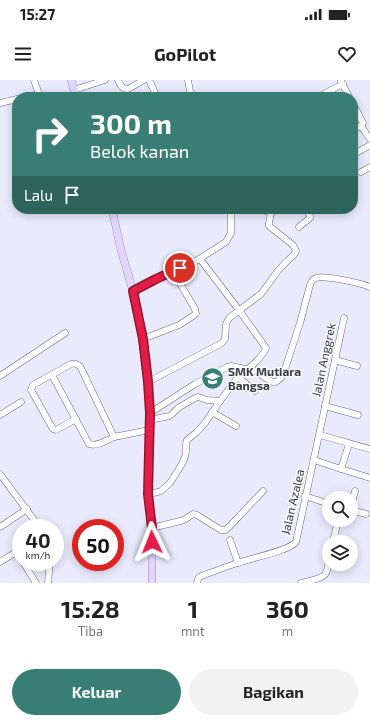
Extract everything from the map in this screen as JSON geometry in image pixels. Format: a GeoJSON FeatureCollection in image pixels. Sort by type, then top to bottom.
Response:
{"type":"FeatureCollection","features":[{"type":"Feature","properties":{"kind":"main road"},"geometry":{"type":"LineString","coordinates":[[71,80],[74,92]]}},
{"type":"Feature","properties":{"kind":"main road"},"geometry":{"type":"LineString","coordinates":[[113,214],[121,250],[133,291],[143,339],[148,382],[148,494],[152,528],[152,583]]}},
{"type":"Feature","properties":{"kind":"street"},"geometry":{"type":"LineString","coordinates":[[34,80],[38,92]]}},
{"type":"Feature","properties":{"kind":"street"},"geometry":{"type":"LineString","coordinates":[[79,92],[105,80]]}},
{"type":"Feature","properties":{"kind":"street"},"geometry":{"type":"LineString","coordinates":[[118,80],[121,86],[128,89],[144,80]]}},
{"type":"Feature","properties":{"kind":"street"},"geometry":{"type":"LineString","coordinates":[[149,80],[155,92]]}},
{"type":"Feature","properties":{"kind":"street"},"geometry":{"type":"LineString","coordinates":[[188,80],[190,92]]}},
{"type":"Feature","properties":{"kind":"street"},"geometry":{"type":"LineString","coordinates":[[326,92],[342,82],[347,92]]}},
{"type":"Feature","properties":{"kind":"street"},"geometry":{"type":"LineString","coordinates":[[0,103],[12,100]]}},
{"type":"Feature","properties":{"kind":"street"},"geometry":{"type":"LineString","coordinates":[[358,114],[363,124],[361,126],[370,139]]}},
{"type":"Feature","properties":{"kind":"street"},"geometry":{"type":"LineString","coordinates":[[358,152],[370,145]]}},
{"type":"Feature","properties":{"kind":"street"},"geometry":{"type":"LineString","coordinates":[[361,172],[370,167]]}},
{"type":"Feature","properties":{"kind":"street"},"geometry":{"type":"LineString","coordinates":[[133,291],[191,264],[226,242],[231,233],[230,214]]}},
{"type":"Feature","properties":{"kind":"street"},"geometry":{"type":"LineString","coordinates":[[148,382],[222,343],[225,339],[226,324],[229,318],[261,294],[270,284],[277,272],[296,253],[293,245],[269,226],[268,223],[271,214]]}},
{"type":"Feature","properties":{"kind":"street"},"geometry":{"type":"LineString","coordinates":[[299,227],[311,218],[309,214]]}},
{"type":"Feature","properties":{"kind":"street"},"geometry":{"type":"LineString","coordinates":[[148,494],[161,491],[170,483],[185,457],[187,440],[205,423],[220,400],[238,377],[248,370],[265,352],[266,348],[200,259]]}},
{"type":"Feature","properties":{"kind":"street"},"geometry":{"type":"LineString","coordinates":[[149,416],[195,384],[227,366],[255,372],[272,382],[276,382],[285,369],[300,323],[310,285],[314,280],[320,278],[331,278],[357,282],[370,287]]}},
{"type":"Feature","properties":{"kind":"street"},"geometry":{"type":"LineString","coordinates":[[143,339],[179,325],[196,314],[195,309],[178,280]]}},
{"type":"Feature","properties":{"kind":"street","name":"Jalan Anggrek"},"geometry":{"type":"LineString","coordinates":[[325,406],[344,318]]}},
{"type":"Feature","properties":{"kind":"street"},"geometry":{"type":"LineString","coordinates":[[0,376],[65,333]]}},
{"type":"Feature","properties":{"kind":"street"},"geometry":{"type":"LineString","coordinates":[[335,360],[357,366]]}},
{"type":"Feature","properties":{"kind":"street"},"geometry":{"type":"LineString","coordinates":[[76,419],[56,430],[53,429],[31,388],[33,385],[71,364],[80,366],[114,437]]}},
{"type":"Feature","properties":{"kind":"street"},"geometry":{"type":"LineString","coordinates":[[52,375],[91,445],[95,445],[114,437],[149,430]]}},
{"type":"Feature","properties":{"kind":"street"},"geometry":{"type":"LineString","coordinates":[[238,377],[255,391]]}},
{"type":"Feature","properties":{"kind":"street"},"geometry":{"type":"LineString","coordinates":[[149,416],[170,416],[178,408],[198,397],[207,400],[220,400]]}},
{"type":"Feature","properties":{"kind":"street"},"geometry":{"type":"LineString","coordinates":[[0,415],[21,402]]}},
{"type":"Feature","properties":{"kind":"street"},"geometry":{"type":"LineString","coordinates":[[325,406],[358,415]]}},
{"type":"Feature","properties":{"kind":"street","name":"Jalan Azalea"},"geometry":{"type":"LineString","coordinates":[[197,583],[199,577],[238,562],[281,550],[295,544],[298,537],[325,406]]}},
{"type":"Feature","properties":{"kind":"street"},"geometry":{"type":"LineString","coordinates":[[212,412],[236,426]]}},
{"type":"Feature","properties":{"kind":"street"},"geometry":{"type":"LineString","coordinates":[[320,434],[348,444],[370,449]]}},
{"type":"Feature","properties":{"kind":"street"},"geometry":{"type":"LineString","coordinates":[[341,469],[348,444]]}},
{"type":"Feature","properties":{"kind":"street"},"geometry":{"type":"LineString","coordinates":[[314,460],[370,478]]}},
{"type":"Feature","properties":{"kind":"street"},"geometry":{"type":"LineString","coordinates":[[0,474],[34,519]]}},
{"type":"Feature","properties":{"kind":"street"},"geometry":{"type":"LineString","coordinates":[[0,488],[6,483]]}},
{"type":"Feature","properties":{"kind":"street"},"geometry":{"type":"LineString","coordinates":[[152,528],[181,521],[194,514],[221,530],[225,530],[263,491]]}},
{"type":"Feature","properties":{"kind":"street"},"geometry":{"type":"LineString","coordinates":[[306,496],[322,502]]}},
{"type":"Feature","properties":{"kind":"street"},"geometry":{"type":"LineString","coordinates":[[0,527],[27,509]]}},
{"type":"Feature","properties":{"kind":"street"},"geometry":{"type":"LineString","coordinates":[[358,512],[366,514]]}},
{"type":"Feature","properties":{"kind":"street"},"geometry":{"type":"LineString","coordinates":[[230,540],[238,562]]}},
{"type":"Feature","properties":{"kind":"street"},"geometry":{"type":"LineString","coordinates":[[0,562],[12,555]]}},
{"type":"Feature","properties":{"kind":"street"},"geometry":{"type":"LineString","coordinates":[[29,571],[36,583]]}},
{"type":"Feature","properties":{"kind":"street"},"geometry":{"type":"LineString","coordinates":[[48,583],[49,571]]}},
{"type":"Feature","properties":{"kind":"street"},"geometry":{"type":"LineString","coordinates":[[301,583],[324,576],[326,571]]}},
{"type":"Feature","properties":{"kind":"place","name":"SMK Mutiara Bangsa"},"geometry":{"type":"Point","coordinates":[213,379]}},
{"type":"Feature","properties":{"kind":"route"},"geometry":{"type":"LineString","coordinates":[[152,542],[148,494],[150,413],[148,382],[143,339],[133,291],[180,268]]}}]}
